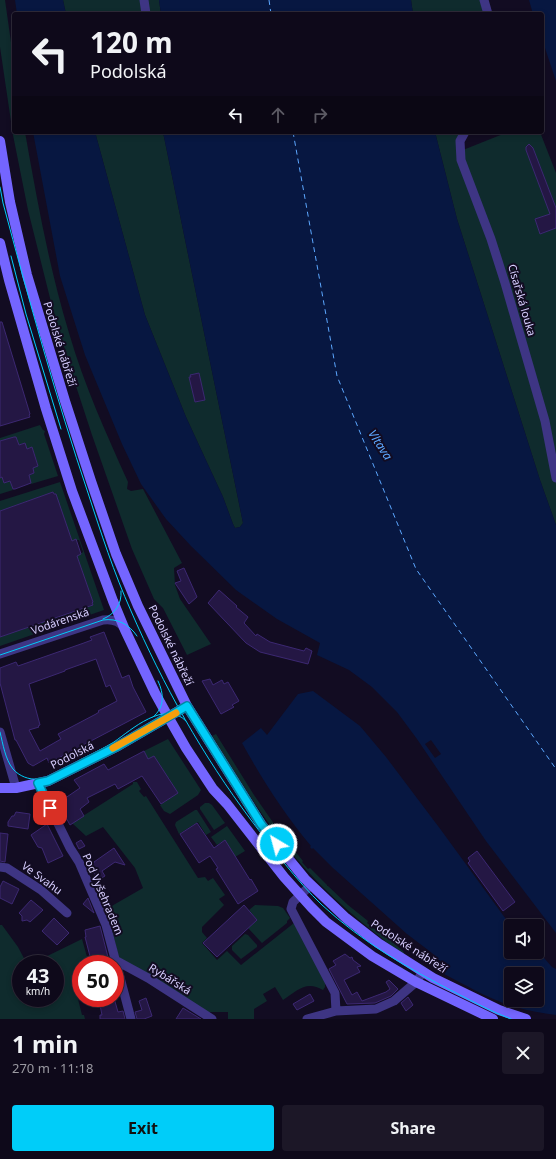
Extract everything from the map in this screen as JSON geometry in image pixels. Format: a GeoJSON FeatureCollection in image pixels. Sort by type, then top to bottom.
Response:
{"type":"FeatureCollection","features":[{"type":"Feature","properties":{"kind":"main road","name":"Podolské nábřeží"},"geometry":{"type":"LineString","coordinates":[[0,141],[10,202],[27,275],[67,408],[116,554],[138,606],[187,706],[261,824],[311,885],[346,918],[378,943],[433,978],[499,1010],[526,1019]]}},
{"type":"Feature","properties":{"kind":"main road"},"geometry":{"type":"LineString","coordinates":[[0,243],[9,280],[46,409],[72,490],[112,601],[155,693],[186,748],[213,789],[284,877],[326,922],[372,956],[416,982],[493,1019]]}},
{"type":"Feature","properties":{"kind":"main road","name":"Podolská"},"geometry":{"type":"LineString","coordinates":[[0,788],[16,788],[48,781],[118,746],[187,706]]}},
{"type":"Feature","properties":{"kind":"street"},"geometry":{"type":"LineString","coordinates":[[144,0],[146,12]]}},
{"type":"Feature","properties":{"kind":"street"},"geometry":{"type":"LineString","coordinates":[[484,0],[487,12]]}},
{"type":"Feature","properties":{"kind":"street","name":"Císařská louka"},"geometry":{"type":"LineString","coordinates":[[464,134],[460,141],[461,160],[491,239],[505,283],[545,421],[556,478]]}},
{"type":"Feature","properties":{"kind":"street","name":"Vodárenská"},"geometry":{"type":"LineString","coordinates":[[0,654],[103,620],[114,620],[120,623],[125,630]]}},
{"type":"Feature","properties":{"kind":"street"},"geometry":{"type":"LineString","coordinates":[[0,732],[16,788]]}},
{"type":"Feature","properties":{"kind":"street","name":"Pod Vyšehradem"},"geometry":{"type":"LineString","coordinates":[[38,783],[78,862],[106,925],[115,955]]}},
{"type":"Feature","properties":{"kind":"street","name":"Ve Svahu"},"geometry":{"type":"LineString","coordinates":[[0,867],[7,868],[41,890],[67,913]]}},
{"type":"Feature","properties":{"kind":"street"},"geometry":{"type":"LineString","coordinates":[[311,885],[293,902],[291,909],[335,993],[336,1011]]}},
{"type":"Feature","properties":{"kind":"street","name":"Rybářská"},"geometry":{"type":"LineString","coordinates":[[124,964],[212,1019]]}},
{"type":"Feature","properties":{"kind":"street"},"geometry":{"type":"LineString","coordinates":[[307,1019],[336,1011],[376,1009],[394,1001],[416,982],[423,972]]}},
{"type":"Feature","properties":{"kind":"street","name":"Pod Vyšehradem"},"geometry":{"type":"LineString","coordinates":[[124,991],[131,1019]]}},
{"type":"Feature","properties":{"kind":"green space"},"geometry":{"type":"Polygon","coordinates":[[[0,0],[5,0],[12,49],[12,128],[0,47],[0,0]]]}},
{"type":"Feature","properties":{"kind":"green space"},"geometry":{"type":"Polygon","coordinates":[[[63,0],[159,0],[161,12],[66,12],[63,0]]]}},
{"type":"Feature","properties":{"kind":"green space"},"geometry":{"type":"Polygon","coordinates":[[[411,0],[480,0],[483,12],[413,12],[411,0]]]}},
{"type":"Feature","properties":{"kind":"green space"},"geometry":{"type":"Polygon","coordinates":[[[25,134],[49,258],[81,371],[128,482],[127,489],[131,491],[143,489],[182,563],[174,568],[175,585],[180,599],[211,644],[187,655],[163,608],[154,599],[132,549],[92,435],[51,302],[28,210],[13,135],[25,134]]]}},
{"type":"Feature","properties":{"kind":"green space"},"geometry":{"type":"Polygon","coordinates":[[[96,134],[163,134],[243,523],[240,527],[235,528],[233,524],[223,497],[186,417],[145,315],[96,134]]]}},
{"type":"Feature","properties":{"kind":"green space"},"geometry":{"type":"Polygon","coordinates":[[[436,134],[458,134],[463,150],[503,134],[541,134],[556,173],[556,525],[540,480],[457,219],[436,134]]]}},
{"type":"Feature","properties":{"kind":"green space"},"geometry":{"type":"Polygon","coordinates":[[[40,425],[45,431],[44,434],[58,476],[31,484],[29,475],[34,473],[33,468],[38,465],[32,447],[27,449],[25,443],[19,445],[16,437],[0,441],[0,438],[40,425]]]}},
{"type":"Feature","properties":{"kind":"green space"},"geometry":{"type":"Polygon","coordinates":[[[2,477],[4,483],[10,481],[13,490],[0,494],[0,478],[2,477]]]}},
{"type":"Feature","properties":{"kind":"green space"},"geometry":{"type":"Polygon","coordinates":[[[60,482],[104,610],[0,646],[0,637],[93,605],[77,556],[83,552],[79,540],[72,541],[54,492],[0,511],[0,501],[60,482]]]}},
{"type":"Feature","properties":{"kind":"green space"},"geometry":{"type":"Polygon","coordinates":[[[216,734],[254,795],[279,831],[277,832],[283,840],[285,839],[308,869],[310,868],[327,886],[368,921],[367,923],[374,929],[376,928],[403,951],[406,957],[348,910],[307,871],[295,857],[272,828],[241,783],[212,736],[216,734]]]}},
{"type":"Feature","properties":{"kind":"green space"},"geometry":{"type":"Polygon","coordinates":[[[168,739],[201,790],[198,795],[170,814],[164,811],[160,805],[178,793],[169,778],[148,759],[144,751],[168,739]]]}},
{"type":"Feature","properties":{"kind":"green space"},"geometry":{"type":"Polygon","coordinates":[[[133,782],[137,782],[141,789],[139,791],[144,797],[146,796],[198,878],[205,877],[208,881],[213,878],[225,895],[219,899],[224,905],[202,927],[202,932],[207,938],[202,943],[217,960],[227,951],[241,965],[294,923],[325,980],[325,987],[323,990],[317,987],[307,986],[297,990],[283,1000],[275,987],[263,994],[267,1001],[254,1009],[254,1019],[228,1019],[228,1012],[206,1012],[124,961],[124,955],[118,955],[113,934],[103,911],[143,888],[135,868],[103,827],[86,836],[72,823],[133,784],[133,782]]]}},
{"type":"Feature","properties":{"kind":"green space"},"geometry":{"type":"Polygon","coordinates":[[[205,803],[212,805],[225,823],[214,830],[200,809],[200,807],[205,803]]]}},
{"type":"Feature","properties":{"kind":"green space"},"geometry":{"type":"Polygon","coordinates":[[[197,810],[211,832],[206,835],[198,822],[179,834],[175,825],[176,822],[197,810]]]}},
{"type":"Feature","properties":{"kind":"green space"},"geometry":{"type":"Polygon","coordinates":[[[227,826],[245,851],[235,857],[225,840],[217,845],[211,837],[227,826]]]}},
{"type":"Feature","properties":{"kind":"green space"},"geometry":{"type":"Polygon","coordinates":[[[255,905],[278,906],[283,908],[290,918],[287,923],[262,943],[248,928],[257,920],[249,910],[255,905]]]}},
{"type":"Feature","properties":{"kind":"green space"},"geometry":{"type":"Polygon","coordinates":[[[0,925],[2,925],[22,955],[12,955],[12,1007],[64,1007],[64,955],[49,955],[82,939],[86,955],[72,955],[72,1007],[80,1007],[82,1015],[84,1015],[85,1019],[0,1019],[0,925]]]}},
{"type":"Feature","properties":{"kind":"green space"},"geometry":{"type":"Polygon","coordinates":[[[245,934],[248,935],[257,947],[241,959],[232,950],[232,946],[245,934]]]}},
{"type":"Feature","properties":{"kind":"water"},"geometry":{"type":"Polygon","coordinates":[[[15,0],[63,0],[66,12],[17,12],[15,0]]]}},
{"type":"Feature","properties":{"kind":"water"},"geometry":{"type":"Polygon","coordinates":[[[159,0],[411,0],[413,12],[161,12],[159,0]]]}},
{"type":"Feature","properties":{"kind":"water"},"geometry":{"type":"Polygon","coordinates":[[[529,0],[556,0],[556,81],[544,45],[544,12],[532,12],[529,0]]]}},
{"type":"Feature","properties":{"kind":"water","name":"Vltava"},"geometry":{"type":"Polygon","coordinates":[[[33,134],[96,134],[145,315],[186,417],[223,497],[233,524],[235,528],[240,527],[243,523],[163,134],[436,134],[457,219],[540,480],[556,525],[556,933],[486,841],[397,712],[372,687],[349,670],[317,655],[320,643],[277,619],[236,590],[166,519],[141,484],[122,444],[85,355],[60,276],[33,134]]]}},
{"type":"Feature","properties":{"kind":"water"},"geometry":{"type":"Polygon","coordinates":[[[313,691],[360,726],[386,757],[506,919],[504,919],[504,959],[544,958],[552,967],[556,969],[556,1015],[517,1007],[544,1007],[544,967],[504,967],[504,1003],[487,996],[442,973],[441,970],[445,963],[433,957],[434,955],[432,953],[407,934],[333,868],[313,848],[312,849],[274,796],[242,743],[261,728],[267,735],[298,694],[313,691]]]}},
{"type":"Feature","properties":{"kind":"pier"},"geometry":{"type":"Polygon","coordinates":[[[431,740],[441,754],[435,758],[425,744],[431,740]]]}},
{"type":"Feature","properties":{"kind":"building"},"geometry":{"type":"Polygon","coordinates":[[[529,144],[533,148],[556,208],[556,228],[540,234],[535,219],[550,214],[526,150],[526,147],[529,144]]]}},
{"type":"Feature","properties":{"kind":"building"},"geometry":{"type":"Polygon","coordinates":[[[0,322],[2,322],[30,417],[0,426],[0,322]]]}},
{"type":"Feature","properties":{"kind":"building"},"geometry":{"type":"Polygon","coordinates":[[[199,373],[205,400],[195,402],[189,377],[191,377],[190,375],[199,373]]]}},
{"type":"Feature","properties":{"kind":"building"},"geometry":{"type":"Polygon","coordinates":[[[16,437],[19,445],[25,443],[27,449],[32,447],[38,466],[33,468],[34,473],[29,475],[31,483],[13,489],[10,481],[4,483],[2,477],[0,478],[0,441],[16,437]]]}},
{"type":"Feature","properties":{"kind":"building"},"geometry":{"type":"Polygon","coordinates":[[[53,492],[56,494],[72,541],[76,539],[81,554],[77,556],[93,605],[0,637],[0,511],[53,492]]]}},
{"type":"Feature","properties":{"kind":"building"},"geometry":{"type":"Polygon","coordinates":[[[184,568],[197,597],[189,604],[175,583],[181,581],[177,571],[184,568]]]}},
{"type":"Feature","properties":{"kind":"building"},"geometry":{"type":"Polygon","coordinates":[[[219,590],[248,617],[244,623],[256,636],[257,634],[270,642],[304,651],[306,648],[312,651],[308,664],[260,652],[246,643],[208,603],[219,590]]]}},
{"type":"Feature","properties":{"kind":"building"},"geometry":{"type":"Polygon","coordinates":[[[104,632],[122,678],[129,675],[133,687],[146,712],[49,763],[47,758],[33,766],[28,763],[15,740],[0,683],[0,668],[16,662],[18,666],[92,640],[90,637],[104,632]],[[96,659],[29,684],[40,725],[38,726],[39,727],[29,730],[40,751],[61,739],[58,734],[117,701],[110,685],[106,687],[96,659]]]}},
{"type":"Feature","properties":{"kind":"building"},"geometry":{"type":"Polygon","coordinates":[[[210,679],[213,685],[222,680],[224,684],[228,682],[239,701],[232,705],[234,707],[221,714],[202,681],[210,679]]]}},
{"type":"Feature","properties":{"kind":"building"},"geometry":{"type":"Polygon","coordinates":[[[144,751],[148,759],[154,756],[178,793],[161,804],[142,776],[118,789],[115,784],[87,798],[89,802],[80,809],[84,816],[70,825],[58,803],[80,788],[74,780],[104,764],[108,770],[144,751]]]}},
{"type":"Feature","properties":{"kind":"building"},"geometry":{"type":"Polygon","coordinates":[[[16,812],[30,814],[28,829],[8,826],[8,822],[16,812]]]}},
{"type":"Feature","properties":{"kind":"building"},"geometry":{"type":"Polygon","coordinates":[[[197,823],[214,848],[225,840],[258,891],[238,904],[216,869],[218,868],[210,856],[199,863],[180,834],[197,823]]]}},
{"type":"Feature","properties":{"kind":"building"},"geometry":{"type":"Polygon","coordinates":[[[47,824],[63,856],[48,863],[42,848],[38,847],[31,835],[47,824]]]}},
{"type":"Feature","properties":{"kind":"building"},"geometry":{"type":"Polygon","coordinates":[[[0,833],[8,834],[5,862],[0,861],[0,833]]]}},
{"type":"Feature","properties":{"kind":"building"},"geometry":{"type":"Polygon","coordinates":[[[81,840],[85,846],[79,849],[76,843],[81,840]]]}},
{"type":"Feature","properties":{"kind":"building"},"geometry":{"type":"Polygon","coordinates":[[[114,848],[125,865],[115,862],[102,871],[105,876],[98,880],[90,866],[114,848]]]}},
{"type":"Feature","properties":{"kind":"building"},"geometry":{"type":"Polygon","coordinates":[[[477,851],[515,902],[503,911],[468,863],[470,861],[468,858],[477,851]]]}},
{"type":"Feature","properties":{"kind":"building"},"geometry":{"type":"Polygon","coordinates":[[[3,881],[19,889],[12,904],[0,898],[0,887],[3,881]]]}},
{"type":"Feature","properties":{"kind":"building"},"geometry":{"type":"Polygon","coordinates":[[[88,898],[94,913],[83,904],[88,898]]]}},
{"type":"Feature","properties":{"kind":"building"},"geometry":{"type":"Polygon","coordinates":[[[31,900],[43,910],[30,922],[27,920],[22,921],[22,916],[19,913],[31,900]]]}},
{"type":"Feature","properties":{"kind":"building"},"geometry":{"type":"Polygon","coordinates":[[[244,905],[257,920],[217,957],[203,943],[244,905]]]}},
{"type":"Feature","properties":{"kind":"building"},"geometry":{"type":"Polygon","coordinates":[[[54,918],[69,933],[57,945],[42,931],[54,918]]]}},
{"type":"Feature","properties":{"kind":"building"},"geometry":{"type":"Polygon","coordinates":[[[100,926],[108,955],[90,955],[85,937],[85,930],[100,926]]]}},
{"type":"Feature","properties":{"kind":"building"},"geometry":{"type":"Polygon","coordinates":[[[345,954],[350,958],[352,957],[353,960],[361,966],[357,967],[360,972],[344,980],[352,995],[357,992],[362,1001],[386,992],[390,989],[386,982],[389,980],[398,989],[391,996],[375,1003],[347,1004],[329,969],[336,965],[333,961],[345,954]]]}},
{"type":"Feature","properties":{"kind":"building"},"geometry":{"type":"Polygon","coordinates":[[[310,994],[314,1001],[297,1010],[293,1004],[310,994]]]}},
{"type":"Feature","properties":{"kind":"building"},"geometry":{"type":"Polygon","coordinates":[[[408,997],[413,1005],[406,1011],[401,1003],[408,997]]]}},
{"type":"Feature","properties":{"kind":"building"},"geometry":{"type":"Polygon","coordinates":[[[146,998],[152,1016],[144,1019],[137,1019],[135,1012],[142,1010],[139,1001],[146,998]]]}},
{"type":"Feature","properties":{"kind":"building"},"geometry":{"type":"Polygon","coordinates":[[[100,1007],[117,1007],[118,1012],[123,1011],[125,1019],[100,1019],[100,1015],[102,1015],[100,1007]]]}},
{"type":"Feature","properties":{"kind":"building"},"geometry":{"type":"Polygon","coordinates":[[[183,1008],[201,1019],[176,1019],[183,1008]]]}},
{"type":"Feature","properties":{"kind":"ferry route"},"geometry":{"type":"LineString","coordinates":[[269,0],[271,12]]}},
{"type":"Feature","properties":{"kind":"ferry route"},"geometry":{"type":"LineString","coordinates":[[293,134],[337,376],[416,569],[556,769]]}},
{"type":"Feature","properties":{"kind":"tram line"},"geometry":{"type":"LineString","coordinates":[[0,187],[3,203],[54,385],[108,553],[143,639],[170,693],[200,745],[233,796],[259,831],[294,875],[322,905],[353,931],[386,954],[438,984],[511,1019]]}},
{"type":"Feature","properties":{"kind":"tram line"},"geometry":{"type":"LineString","coordinates":[[11,256],[26,314],[61,429]]}},
{"type":"Feature","properties":{"kind":"tram line"},"geometry":{"type":"LineString","coordinates":[[103,619],[117,608],[121,591]]}},
{"type":"Feature","properties":{"kind":"tram line"},"geometry":{"type":"LineString","coordinates":[[0,655],[103,620],[118,621],[130,628],[137,636]]}},
{"type":"Feature","properties":{"kind":"tram line"},"geometry":{"type":"LineString","coordinates":[[153,717],[160,709],[162,700],[158,681]]}},
{"type":"Feature","properties":{"kind":"tram line"},"geometry":{"type":"LineString","coordinates":[[0,732],[6,756],[13,769],[24,777],[38,779],[60,771],[102,749],[139,724],[158,715],[168,713],[178,715],[186,721]]}},
{"type":"Feature","properties":{"kind":"slow traffic"},"geometry":{"type":"LineString","coordinates":[[113,748],[176,713]]}},
{"type":"Feature","properties":{"kind":"route"},"geometry":{"type":"LineString","coordinates":[[50,808],[38,783],[48,781],[118,746],[187,706],[261,824],[277,844]]}}]}
